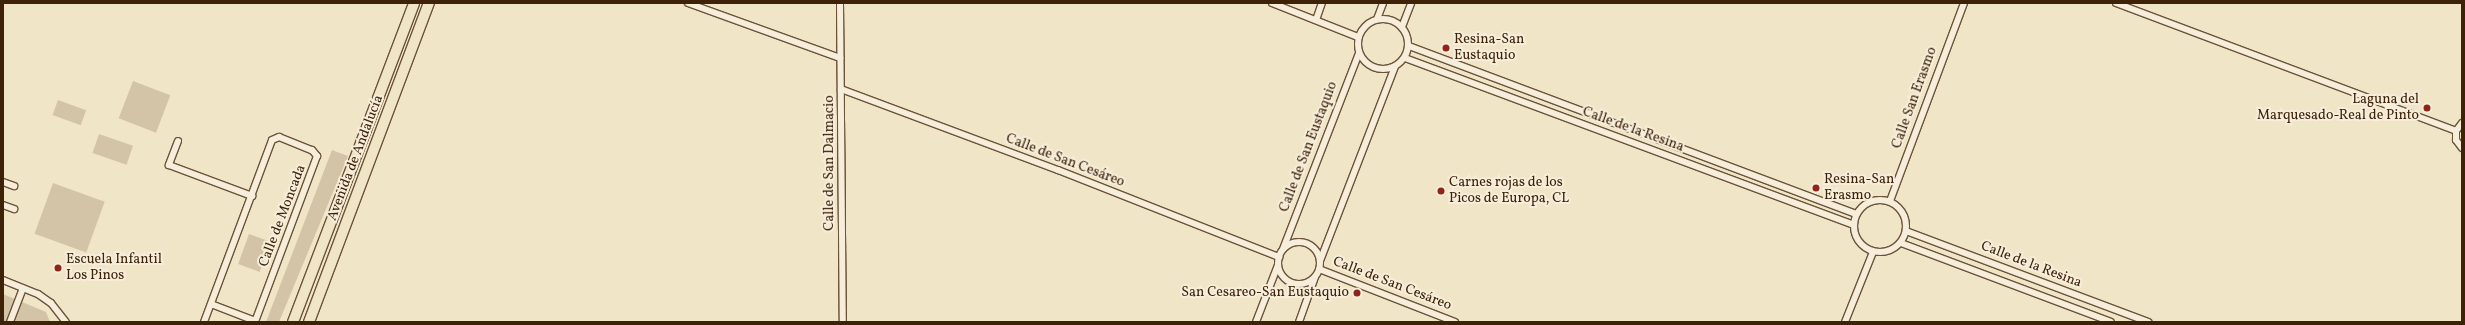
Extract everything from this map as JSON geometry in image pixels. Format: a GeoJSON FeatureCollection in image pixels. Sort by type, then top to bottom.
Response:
{"type":"FeatureCollection","features":[{"type":"Feature","properties":{"kind":"main road","name":"Avenida de Andalucía"},"geometry":{"type":"LineString","coordinates":[[293,322],[414,3]]}},
{"type":"Feature","properties":{"kind":"main road","name":"Avenida de Andalucía"},"geometry":{"type":"LineString","coordinates":[[308,322],[429,3]]}},
{"type":"Feature","properties":{"kind":"street"},"geometry":{"type":"LineString","coordinates":[[688,3],[840,58]]}},
{"type":"Feature","properties":{"kind":"street","name":"Calle de San Dalmacio"},"geometry":{"type":"LineString","coordinates":[[840,3],[843,322]]}},
{"type":"Feature","properties":{"kind":"street"},"geometry":{"type":"LineString","coordinates":[[1272,3],[1358,37]]}},
{"type":"Feature","properties":{"kind":"street"},"geometry":{"type":"LineString","coordinates":[[1316,20],[1322,3]]}},
{"type":"Feature","properties":{"kind":"street"},"geometry":{"type":"LineString","coordinates":[[1377,19],[1384,3]]}},
{"type":"Feature","properties":{"kind":"street"},"geometry":{"type":"LineString","coordinates":[[1402,27],[1411,3]]}},
{"type":"Feature","properties":{"kind":"street","name":"Calle San Erasmo"},"geometry":{"type":"LineString","coordinates":[[1890,201],[1964,3]]}},
{"type":"Feature","properties":{"kind":"street"},"geometry":{"type":"LineString","coordinates":[[2116,3],[2392,108],[2456,130]]}},
{"type":"Feature","properties":{"kind":"street"},"geometry":{"type":"LineString","coordinates":[[1377,19],[1386,19],[1402,27],[1408,36],[1409,46],[1405,58],[1395,67],[1384,70],[1373,67],[1362,60],[1359,53],[1358,37],[1369,23],[1377,19]]}},
{"type":"Feature","properties":{"kind":"street","name":"Calle de la Resina"},"geometry":{"type":"LineString","coordinates":[[1409,46],[1856,214]]}},
{"type":"Feature","properties":{"kind":"street","name":"Calle de San Eustaquio"},"geometry":{"type":"LineString","coordinates":[[1283,249],[1359,53]]}},
{"type":"Feature","properties":{"kind":"street","name":"Calle de la Resina"},"geometry":{"type":"LineString","coordinates":[[1405,58],[1853,225]]}},
{"type":"Feature","properties":{"kind":"street"},"geometry":{"type":"LineString","coordinates":[[1299,322],[1320,269],[1320,261],[1395,67]]}},
{"type":"Feature","properties":{"kind":"street","name":"Calle de San Cesáreo"},"geometry":{"type":"LineString","coordinates":[[841,89],[1051,168],[1278,257]]}},
{"type":"Feature","properties":{"kind":"street"},"geometry":{"type":"LineString","coordinates":[[2462,123],[2456,130],[2456,140],[2462,148]]}},
{"type":"Feature","properties":{"kind":"street","name":"Calle de Moncada"},"geometry":{"type":"LineString","coordinates":[[204,322],[272,140],[279,136],[312,150],[317,156],[255,321],[211,304]]}},
{"type":"Feature","properties":{"kind":"street"},"geometry":{"type":"LineString","coordinates":[[178,141],[169,165],[252,196]]}},
{"type":"Feature","properties":{"kind":"street"},"geometry":{"type":"LineString","coordinates":[[3,182],[14,186]]}},
{"type":"Feature","properties":{"kind":"street"},"geometry":{"type":"LineString","coordinates":[[1870,201],[1890,201],[1903,212],[1906,231],[1901,243],[1893,250],[1883,253],[1873,252],[1863,247],[1857,240],[1853,225],[1856,214],[1870,201]]}},
{"type":"Feature","properties":{"kind":"street"},"geometry":{"type":"LineString","coordinates":[[3,205],[14,209]]}},
{"type":"Feature","properties":{"kind":"street","name":"Calle de la Resina"},"geometry":{"type":"LineString","coordinates":[[1906,231],[2148,322]]}},
{"type":"Feature","properties":{"kind":"street"},"geometry":{"type":"LineString","coordinates":[[1316,277],[1309,282],[1293,283],[1280,273],[1278,257],[1283,249],[1293,243],[1305,243],[1313,247],[1320,261]]}},
{"type":"Feature","properties":{"kind":"street","name":"Calle de la Resina"},"geometry":{"type":"LineString","coordinates":[[1901,243],[2111,322]]}},
{"type":"Feature","properties":{"kind":"street"},"geometry":{"type":"LineString","coordinates":[[1845,322],[1873,252]]}},
{"type":"Feature","properties":{"kind":"street"},"geometry":{"type":"LineString","coordinates":[[1256,322],[1278,265]]}},
{"type":"Feature","properties":{"kind":"street","name":"Calle de San Cesáreo"},"geometry":{"type":"LineString","coordinates":[[1320,269],[1455,322]]}},
{"type":"Feature","properties":{"kind":"street"},"geometry":{"type":"LineString","coordinates":[[3,280],[23,288],[51,303],[66,322]]}},
{"type":"Feature","properties":{"kind":"street"},"geometry":{"type":"LineString","coordinates":[[10,322],[23,288]]}},
{"type":"Feature","properties":{"kind":"shaded area"},"geometry":{"type":"Polygon","coordinates":[[[133,81],[170,95],[156,133],[119,118],[133,81]]]}},
{"type":"Feature","properties":{"kind":"shaded area"},"geometry":{"type":"Polygon","coordinates":[[[58,100],[86,110],[81,125],[53,115],[58,100]]]}},
{"type":"Feature","properties":{"kind":"shaded area"},"geometry":{"type":"Polygon","coordinates":[[[99,134],[133,146],[127,165],[92,153],[99,134]]]}},
{"type":"Feature","properties":{"kind":"shaded area"},"geometry":{"type":"Polygon","coordinates":[[[332,150],[348,156],[279,322],[266,322],[332,150]]]}},
{"type":"Feature","properties":{"kind":"shaded area"},"geometry":{"type":"Polygon","coordinates":[[[53,183],[105,202],[86,253],[35,234],[53,183]]]}},
{"type":"Feature","properties":{"kind":"shaded area"},"geometry":{"type":"Polygon","coordinates":[[[249,234],[271,242],[260,272],[238,264],[249,234]]]}},
{"type":"Feature","properties":{"kind":"shaded area"},"geometry":{"type":"Polygon","coordinates":[[[3,294],[46,312],[50,322],[3,322],[3,294]]]}},
{"type":"Feature","properties":{"kind":"place","name":"Resina-San Eustaquio"},"geometry":{"type":"Point","coordinates":[1446,48]}},
{"type":"Feature","properties":{"kind":"place","name":"Laguna del Marquesado-Real de Pinto"},"geometry":{"type":"Point","coordinates":[2427,108]}},
{"type":"Feature","properties":{"kind":"place","name":"Resina-San Erasmo"},"geometry":{"type":"Point","coordinates":[1816,188]}},
{"type":"Feature","properties":{"kind":"place","name":"Carnes rojas de los Picos de Europa, CL"},"geometry":{"type":"Point","coordinates":[1441,191]}},
{"type":"Feature","properties":{"kind":"place","name":"Escuela Infantil Los Pinos"},"geometry":{"type":"Point","coordinates":[58,268]}},
{"type":"Feature","properties":{"kind":"place","name":"San Cesareo-San Eustaquio"},"geometry":{"type":"Point","coordinates":[1357,293]}}]}
